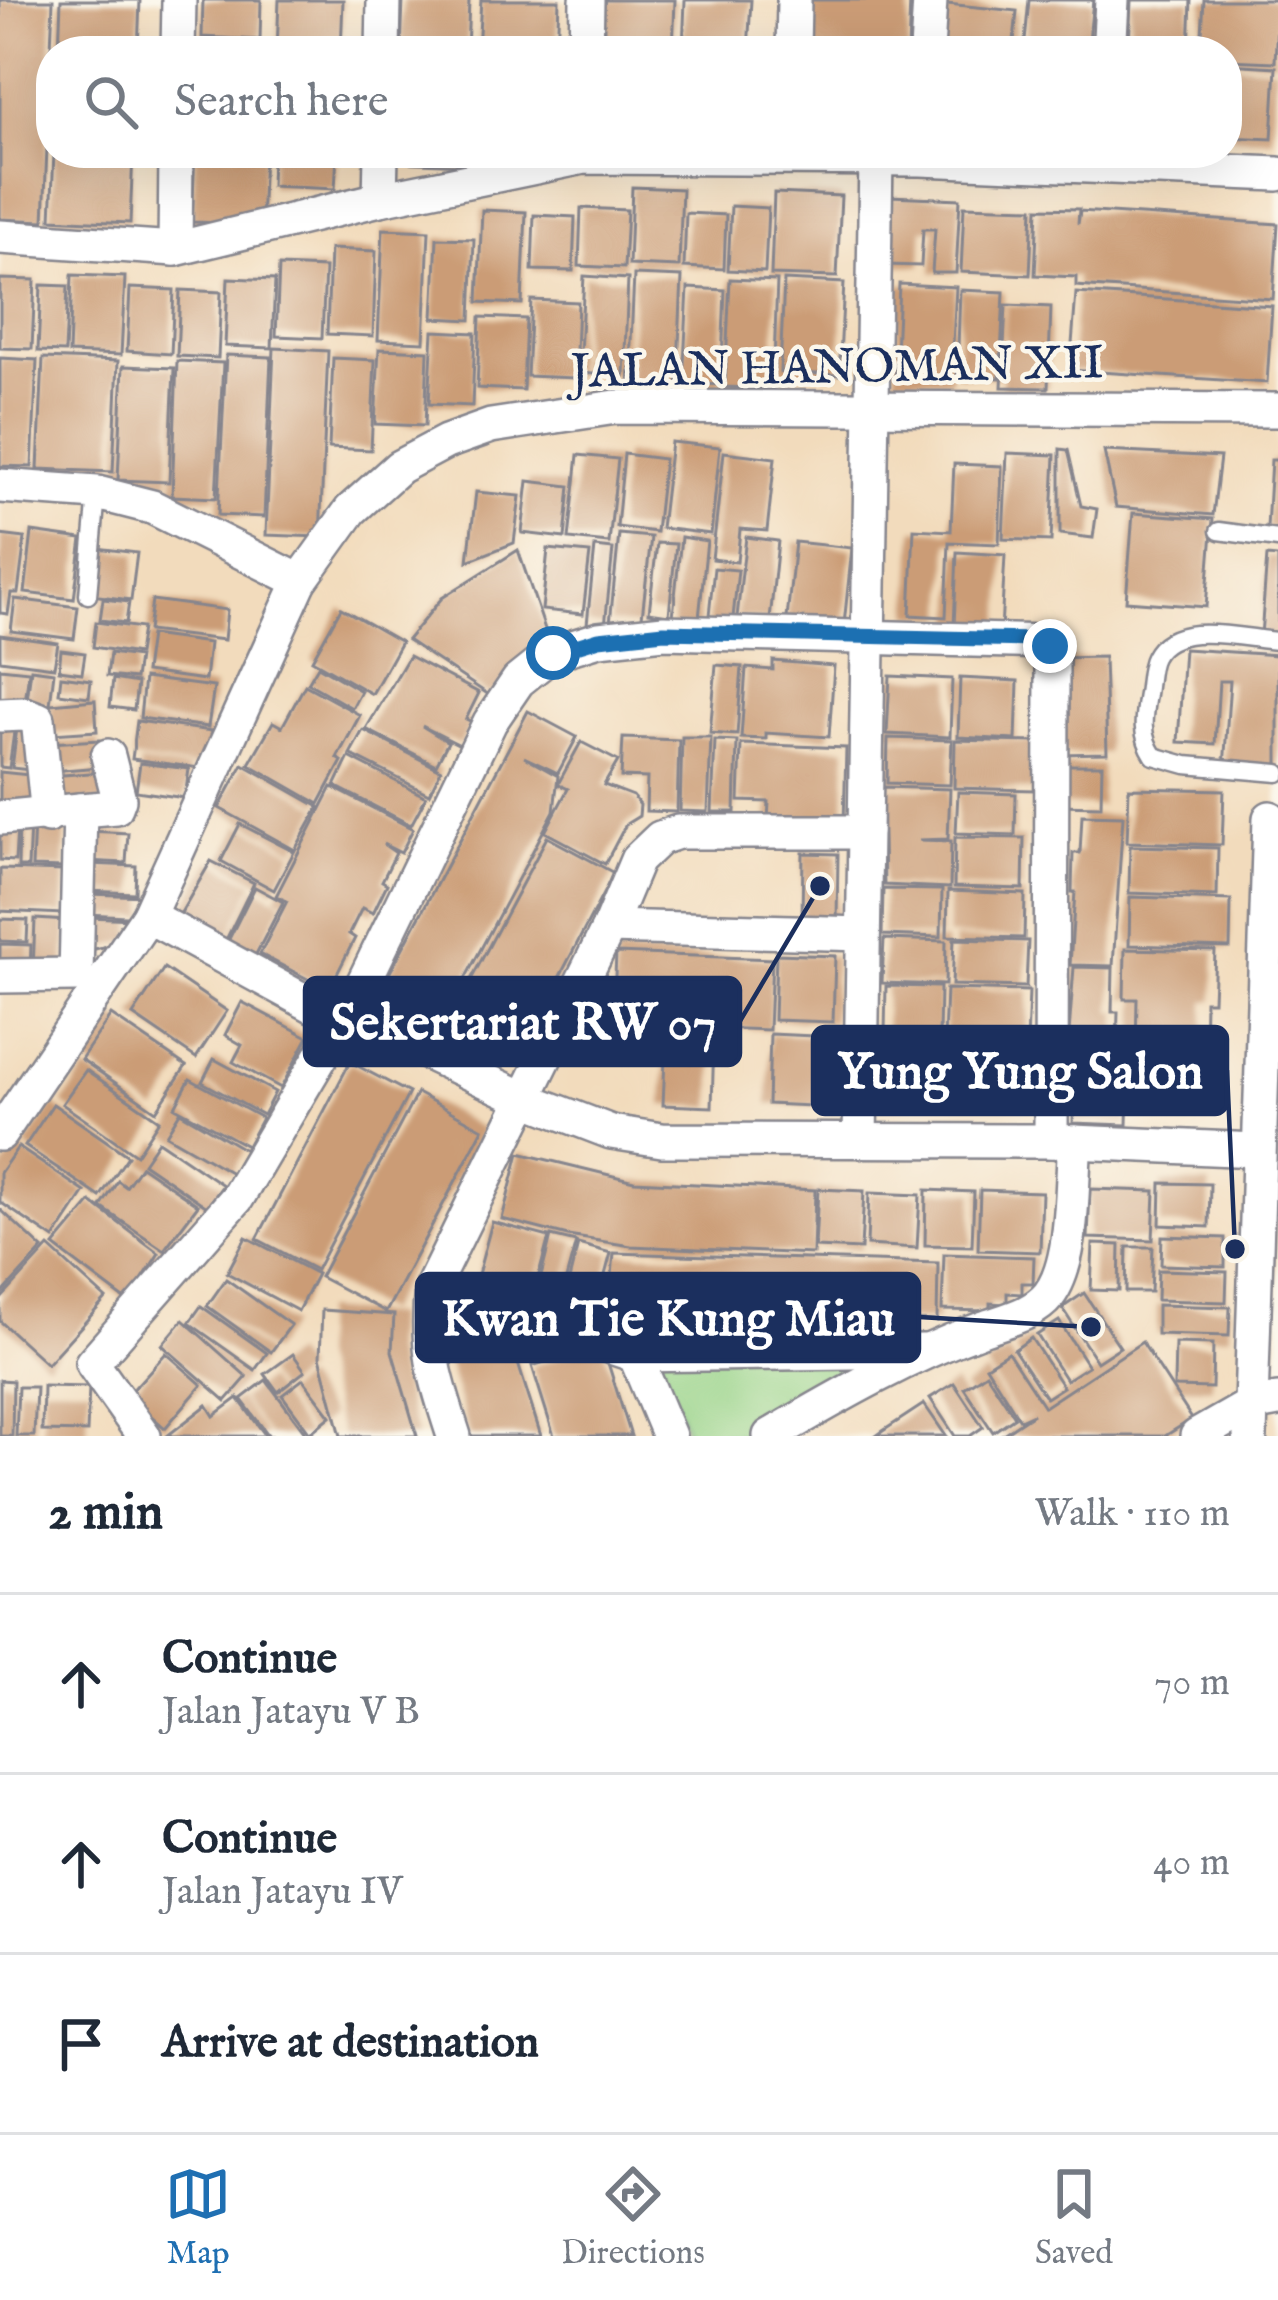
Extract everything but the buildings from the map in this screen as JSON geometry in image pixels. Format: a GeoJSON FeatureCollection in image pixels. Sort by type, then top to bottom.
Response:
{"type":"FeatureCollection","features":[{"type":"Feature","properties":{"kind":"street"},"geometry":{"type":"LineString","coordinates":[[178,36],[179,0]]}},
{"type":"Feature","properties":{"kind":"street"},"geometry":{"type":"LineString","coordinates":[[383,36],[384,0]]}},
{"type":"Feature","properties":{"kind":"street"},"geometry":{"type":"LineString","coordinates":[[586,36],[587,0]]}},
{"type":"Feature","properties":{"kind":"street"},"geometry":{"type":"LineString","coordinates":[[793,36],[794,0]]}},
{"type":"Feature","properties":{"kind":"street"},"geometry":{"type":"LineString","coordinates":[[928,36],[930,0]]}},
{"type":"Feature","properties":{"kind":"street"},"geometry":{"type":"LineString","coordinates":[[1110,36],[1112,0]]}},
{"type":"Feature","properties":{"kind":"street"},"geometry":{"type":"LineString","coordinates":[[175,249],[176,168]]}},
{"type":"Feature","properties":{"kind":"street"},"geometry":{"type":"LineString","coordinates":[[380,199],[381,168]]}},
{"type":"Feature","properties":{"kind":"street"},"geometry":{"type":"LineString","coordinates":[[0,237],[175,249],[524,168]]}},
{"type":"Feature","properties":{"kind":"street"},"geometry":{"type":"LineString","coordinates":[[860,1139],[876,168]]}},
{"type":"Feature","properties":{"kind":"street"},"geometry":{"type":"LineString","coordinates":[[1159,168],[1278,174]]}},
{"type":"Feature","properties":{"kind":"street","name":"JALAN HANOMAN XII"},"geometry":{"type":"LineString","coordinates":[[0,1134],[148,916],[300,581],[351,510],[399,467],[490,426],[616,407],[1278,410]]}},
{"type":"Feature","properties":{"kind":"street"},"geometry":{"type":"LineString","coordinates":[[0,486],[97,493],[152,507],[300,581]]}},
{"type":"Feature","properties":{"kind":"street"},"geometry":{"type":"LineString","coordinates":[[143,1436],[92,1364],[237,1198],[345,1014],[490,722],[518,681],[553,653],[599,639],[664,632],[1036,640],[1050,646],[1066,1250],[1060,1274],[1048,1296],[1029,1311],[922,1351],[770,1436]]}},
{"type":"Feature","properties":{"kind":"street"},"geometry":{"type":"LineString","coordinates":[[0,976],[76,975],[64,813],[38,719],[12,714]]}},
{"type":"Feature","properties":{"kind":"street"},"geometry":{"type":"LineString","coordinates":[[0,818],[116,807],[119,800],[108,756]]}},
{"type":"Feature","properties":{"kind":"street"},"geometry":{"type":"LineString","coordinates":[[1197,1436],[1260,1414],[1257,1150],[1270,818]]}},
{"type":"Feature","properties":{"kind":"street"},"geometry":{"type":"LineString","coordinates":[[454,1436],[429,1358],[432,1287],[609,927],[637,860],[660,838],[677,832],[865,832]]}},
{"type":"Feature","properties":{"kind":"street"},"geometry":{"type":"LineString","coordinates":[[148,916],[312,1005],[345,1014],[524,1099],[611,1132],[662,1140],[1063,1141],[1257,1150]]}},
{"type":"Feature","properties":{"kind":"street"},"geometry":{"type":"LineString","coordinates":[[609,927],[863,934]]}},
{"type":"Feature","properties":{"kind":"street"},"geometry":{"type":"LineString","coordinates":[[432,1287],[635,1355],[922,1351]]}},
{"type":"Feature","properties":{"kind":"street"},"geometry":{"type":"LineString","coordinates":[[635,1355],[669,1436]]}},
{"type":"Feature","properties":{"kind":"lane"},"geometry":{"type":"LineString","coordinates":[[88,595],[97,493]]}},
{"type":"Feature","properties":{"kind":"lane"},"geometry":{"type":"LineString","coordinates":[[1219,531],[1278,539]]}},
{"type":"Feature","properties":{"kind":"lane"},"geometry":{"type":"LineString","coordinates":[[1278,641],[1197,634],[1171,639],[1154,657],[1143,719],[1144,741],[1154,756],[1187,756],[1278,773]]}},
{"type":"Feature","properties":{"kind":"green space"},"geometry":{"type":"Polygon","coordinates":[[[647,1326],[877,1363],[755,1436],[687,1436],[647,1326]]]}},
{"type":"Feature","properties":{"kind":"place","name":"Sekertariat RW 07"},"geometry":{"type":"Point","coordinates":[820,886]}},
{"type":"Feature","properties":{"kind":"place","name":"Yung Yung Salon"},"geometry":{"type":"Point","coordinates":[1235,1249]}},
{"type":"Feature","properties":{"kind":"place","name":"Kwan Tie Kung Miau"},"geometry":{"type":"Point","coordinates":[1091,1327]}},
{"type":"Feature","properties":{"kind":"route"},"geometry":{"type":"LineString","coordinates":[[553,653],[599,639],[664,632],[1042,640],[1050,646]]}}]}
